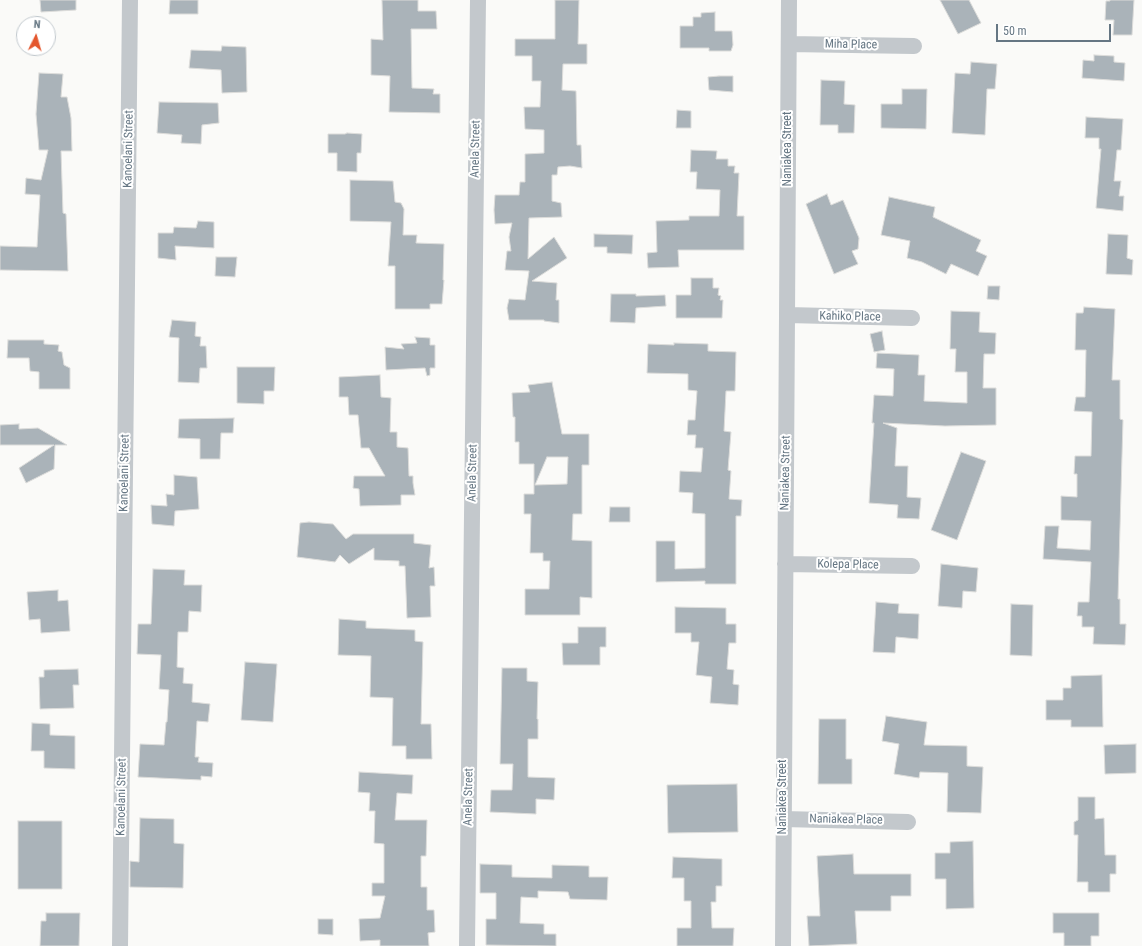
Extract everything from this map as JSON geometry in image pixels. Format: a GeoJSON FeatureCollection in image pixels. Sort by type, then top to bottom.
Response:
{"type":"FeatureCollection","features":[{"type":"Feature","properties":{"kind":"street","name":"Kanoelani Street"},"geometry":{"type":"LineString","coordinates":[[120,946],[130,0]]}},
{"type":"Feature","properties":{"kind":"street","name":"Anela Street"},"geometry":{"type":"LineString","coordinates":[[467,946],[478,0]]}},
{"type":"Feature","properties":{"kind":"street","name":"Naniakea Street"},"geometry":{"type":"LineString","coordinates":[[783,946],[789,0]]}},
{"type":"Feature","properties":{"kind":"street","name":"Miha Place"},"geometry":{"type":"LineString","coordinates":[[789,44],[914,46]]}},
{"type":"Feature","properties":{"kind":"street","name":"Kahiko Place"},"geometry":{"type":"LineString","coordinates":[[787,315],[912,318]]}},
{"type":"Feature","properties":{"kind":"street","name":"Kolepa Place"},"geometry":{"type":"LineString","coordinates":[[785,564],[912,566]]}},
{"type":"Feature","properties":{"kind":"street","name":"Naniakea Place"},"geometry":{"type":"LineString","coordinates":[[783,819],[908,822]]}},
{"type":"Feature","properties":{"kind":"building"},"geometry":{"type":"Polygon","coordinates":[[[40,0],[76,0],[76,10],[41,12],[40,0]]]}},
{"type":"Feature","properties":{"kind":"building"},"geometry":{"type":"Polygon","coordinates":[[[170,0],[198,0],[198,14],[169,14],[170,0]]]}},
{"type":"Feature","properties":{"kind":"building"},"geometry":{"type":"Polygon","coordinates":[[[382,0],[418,0],[418,11],[436,11],[437,29],[411,29],[412,88],[434,89],[433,94],[440,94],[440,113],[389,112],[390,76],[371,75],[371,39],[383,40],[382,0]]]}},
{"type":"Feature","properties":{"kind":"building"},"geometry":{"type":"Polygon","coordinates":[[[555,0],[579,0],[578,44],[587,44],[587,64],[563,64],[562,90],[576,91],[577,145],[581,145],[582,168],[570,166],[558,167],[557,175],[552,175],[552,201],[561,203],[562,217],[529,218],[528,259],[554,237],[567,258],[532,281],[557,283],[556,300],[559,300],[559,323],[544,320],[509,320],[507,308],[509,299],[525,300],[529,271],[505,270],[507,251],[511,251],[509,237],[512,223],[495,224],[495,195],[519,195],[520,182],[525,182],[525,154],[544,153],[544,130],[525,129],[524,107],[540,107],[541,81],[532,81],[532,56],[515,56],[515,39],[555,39],[555,0]]]}},
{"type":"Feature","properties":{"kind":"building"},"geometry":{"type":"Polygon","coordinates":[[[940,0],[969,0],[981,23],[958,34],[940,0]]]}},
{"type":"Feature","properties":{"kind":"building"},"geometry":{"type":"Polygon","coordinates":[[[1134,0],[1132,35],[1113,35],[1114,20],[1105,20],[1106,1],[1134,0]]]}},
{"type":"Feature","properties":{"kind":"building"},"geometry":{"type":"Polygon","coordinates":[[[715,12],[715,31],[732,31],[733,45],[731,51],[709,51],[709,48],[680,48],[680,26],[693,26],[693,17],[701,17],[701,13],[715,12]]]}},
{"type":"Feature","properties":{"kind":"building"},"geometry":{"type":"Polygon","coordinates":[[[222,46],[246,47],[247,92],[222,93],[221,70],[189,68],[191,50],[221,51],[222,46]]]}},
{"type":"Feature","properties":{"kind":"building"},"geometry":{"type":"Polygon","coordinates":[[[1094,55],[1114,56],[1114,62],[1125,63],[1124,81],[1082,78],[1083,60],[1094,61],[1094,55]]]}},
{"type":"Feature","properties":{"kind":"building"},"geometry":{"type":"Polygon","coordinates":[[[971,62],[997,64],[995,89],[987,89],[985,135],[952,133],[955,73],[970,74],[971,62]]]}},
{"type":"Feature","properties":{"kind":"building"},"geometry":{"type":"Polygon","coordinates":[[[39,73],[63,74],[61,97],[67,97],[71,118],[72,151],[61,151],[63,213],[66,214],[68,271],[0,270],[0,246],[37,247],[40,195],[25,194],[26,178],[41,180],[48,150],[39,150],[36,114],[39,73]]]}},
{"type":"Feature","properties":{"kind":"building"},"geometry":{"type":"Polygon","coordinates":[[[733,76],[733,92],[709,90],[708,77],[733,76]]]}},
{"type":"Feature","properties":{"kind":"building"},"geometry":{"type":"Polygon","coordinates":[[[821,80],[845,81],[844,104],[855,105],[854,133],[838,133],[838,125],[820,125],[821,80]]]}},
{"type":"Feature","properties":{"kind":"building"},"geometry":{"type":"Polygon","coordinates":[[[902,89],[927,89],[926,129],[881,128],[881,104],[902,104],[902,89]]]}},
{"type":"Feature","properties":{"kind":"building"},"geometry":{"type":"Polygon","coordinates":[[[159,102],[218,103],[219,123],[202,125],[201,144],[181,143],[182,135],[157,133],[159,102]]]}},
{"type":"Feature","properties":{"kind":"building"},"geometry":{"type":"Polygon","coordinates":[[[677,110],[691,111],[691,128],[676,128],[677,110]]]}},
{"type":"Feature","properties":{"kind":"building"},"geometry":{"type":"Polygon","coordinates":[[[1086,117],[1123,119],[1121,150],[1117,150],[1114,181],[1121,181],[1119,196],[1124,196],[1123,211],[1096,208],[1101,149],[1099,149],[1099,138],[1085,138],[1086,117]]]}},
{"type":"Feature","properties":{"kind":"building"},"geometry":{"type":"Polygon","coordinates":[[[328,134],[362,134],[361,153],[357,153],[357,172],[337,171],[337,153],[328,153],[328,134]]]}},
{"type":"Feature","properties":{"kind":"building"},"geometry":{"type":"Polygon","coordinates":[[[691,150],[717,151],[716,159],[728,159],[728,166],[735,166],[734,173],[739,173],[737,216],[744,216],[744,250],[678,250],[679,267],[648,268],[647,253],[657,252],[656,221],[689,220],[689,216],[719,216],[720,190],[696,189],[697,172],[690,172],[691,150]]]}},
{"type":"Feature","properties":{"kind":"building"},"geometry":{"type":"Polygon","coordinates":[[[350,180],[393,181],[395,202],[401,203],[404,209],[403,235],[417,235],[416,243],[444,244],[442,304],[430,304],[430,309],[395,309],[395,266],[388,266],[391,222],[350,221],[350,180]]]}},
{"type":"Feature","properties":{"kind":"building"},"geometry":{"type":"Polygon","coordinates":[[[827,194],[831,205],[843,200],[859,238],[858,249],[852,251],[858,264],[834,274],[806,204],[827,194]]]}},
{"type":"Feature","properties":{"kind":"building"},"geometry":{"type":"Polygon","coordinates":[[[889,197],[935,207],[933,217],[981,240],[976,251],[987,256],[978,276],[951,264],[946,274],[922,262],[907,258],[910,241],[881,235],[889,197]]]}},
{"type":"Feature","properties":{"kind":"building"},"geometry":{"type":"Polygon","coordinates":[[[198,221],[214,222],[214,248],[175,246],[176,260],[158,258],[158,233],[173,233],[174,227],[196,228],[198,221]]]}},
{"type":"Feature","properties":{"kind":"building"},"geometry":{"type":"Polygon","coordinates":[[[594,234],[633,235],[632,254],[607,253],[607,247],[594,247],[594,234]]]}},
{"type":"Feature","properties":{"kind":"building"},"geometry":{"type":"Polygon","coordinates":[[[1108,234],[1128,235],[1127,258],[1133,260],[1132,275],[1106,274],[1108,234]]]}},
{"type":"Feature","properties":{"kind":"building"},"geometry":{"type":"Polygon","coordinates":[[[216,257],[237,257],[235,277],[215,276],[216,257]]]}},
{"type":"Feature","properties":{"kind":"building"},"geometry":{"type":"Polygon","coordinates":[[[691,278],[713,278],[713,288],[719,288],[718,295],[721,296],[720,300],[723,300],[722,318],[676,318],[676,295],[691,295],[691,278]]]}},
{"type":"Feature","properties":{"kind":"building"},"geometry":{"type":"Polygon","coordinates":[[[988,286],[1000,286],[999,300],[987,299],[988,286]]]}},
{"type":"Feature","properties":{"kind":"building"},"geometry":{"type":"Polygon","coordinates":[[[611,294],[636,294],[636,296],[665,295],[666,306],[636,308],[635,323],[610,322],[611,294]]]}},
{"type":"Feature","properties":{"kind":"building"},"geometry":{"type":"Polygon","coordinates":[[[1084,307],[1115,309],[1112,380],[1120,380],[1120,419],[1123,420],[1118,599],[1120,599],[1120,624],[1126,624],[1125,645],[1093,644],[1094,627],[1082,627],[1082,616],[1077,616],[1078,602],[1089,602],[1091,562],[1043,559],[1045,526],[1059,526],[1057,548],[1090,550],[1091,521],[1061,520],[1061,496],[1077,497],[1077,474],[1074,474],[1075,456],[1091,456],[1092,412],[1074,411],[1076,397],[1085,397],[1086,350],[1075,350],[1076,313],[1083,313],[1084,307]]]}},
{"type":"Feature","properties":{"kind":"building"},"geometry":{"type":"Polygon","coordinates":[[[951,311],[980,312],[979,332],[996,333],[995,354],[984,354],[983,388],[996,388],[996,425],[945,426],[883,423],[897,428],[895,466],[908,466],[907,497],[921,498],[919,519],[897,518],[898,505],[869,503],[874,423],[872,423],[874,395],[893,396],[894,369],[876,368],[877,353],[919,355],[918,375],[925,375],[924,401],[967,403],[967,372],[955,372],[956,349],[950,349],[951,311]]]}},
{"type":"Feature","properties":{"kind":"building"},"geometry":{"type":"Polygon","coordinates":[[[172,320],[196,322],[195,336],[201,337],[200,346],[206,346],[207,368],[200,368],[199,383],[178,382],[179,338],[169,337],[172,320]]]}},
{"type":"Feature","properties":{"kind":"building"},"geometry":{"type":"Polygon","coordinates":[[[882,331],[885,350],[874,352],[870,334],[882,331]]]}},
{"type":"Feature","properties":{"kind":"building"},"geometry":{"type":"Polygon","coordinates":[[[415,337],[430,338],[430,345],[435,345],[435,368],[430,368],[430,375],[427,376],[425,368],[386,370],[385,347],[404,349],[401,344],[417,343],[415,337]]]}},
{"type":"Feature","properties":{"kind":"building"},"geometry":{"type":"Polygon","coordinates":[[[8,340],[44,340],[44,344],[59,345],[58,351],[62,352],[64,365],[70,368],[70,389],[39,389],[39,372],[30,371],[29,358],[7,358],[8,340]]]}},
{"type":"Feature","properties":{"kind":"building"},"geometry":{"type":"Polygon","coordinates":[[[674,343],[708,344],[708,351],[736,352],[735,391],[726,391],[724,431],[731,432],[728,470],[731,471],[729,499],[742,500],[741,516],[736,516],[736,584],[705,584],[705,581],[656,582],[656,541],[675,541],[675,569],[705,568],[705,514],[692,513],[693,493],[679,492],[680,471],[701,472],[703,448],[695,448],[696,435],[687,435],[688,420],[695,420],[697,391],[688,390],[688,374],[647,373],[648,344],[674,345],[674,343]]]}},
{"type":"Feature","properties":{"kind":"building"},"geometry":{"type":"Polygon","coordinates":[[[237,367],[275,367],[274,391],[264,391],[264,404],[237,403],[237,367]]]}},
{"type":"Feature","properties":{"kind":"building"},"geometry":{"type":"Polygon","coordinates":[[[380,375],[381,397],[391,398],[390,432],[397,432],[397,447],[408,448],[409,476],[413,476],[415,495],[401,495],[401,505],[360,506],[359,489],[353,488],[354,476],[385,476],[369,448],[361,448],[358,415],[349,415],[348,397],[339,397],[339,377],[380,375]]]}},
{"type":"Feature","properties":{"kind":"building"},"geometry":{"type":"Polygon","coordinates":[[[552,382],[562,434],[589,434],[589,465],[582,465],[582,514],[573,514],[572,540],[592,541],[592,598],[580,597],[580,615],[525,615],[525,589],[549,589],[550,561],[543,561],[543,553],[530,553],[531,514],[524,514],[524,494],[534,494],[534,464],[519,464],[519,442],[515,442],[515,417],[513,417],[512,393],[530,392],[528,385],[552,382]],[[547,457],[535,485],[567,484],[568,457],[547,457]]]}},
{"type":"Feature","properties":{"kind":"building"},"geometry":{"type":"Polygon","coordinates":[[[234,418],[233,433],[221,433],[220,459],[200,459],[200,439],[178,438],[179,419],[234,418]]]}},
{"type":"Feature","properties":{"kind":"building"},"geometry":{"type":"Polygon","coordinates":[[[19,424],[19,429],[38,428],[67,445],[55,445],[54,469],[26,483],[19,468],[54,445],[0,445],[0,425],[19,424]]]}},
{"type":"Feature","properties":{"kind":"building"},"geometry":{"type":"Polygon","coordinates":[[[961,452],[986,461],[957,540],[931,530],[961,452]]]}},
{"type":"Feature","properties":{"kind":"building"},"geometry":{"type":"Polygon","coordinates":[[[174,475],[197,477],[199,509],[175,511],[174,526],[152,524],[151,505],[167,506],[166,494],[174,495],[174,475]]]}},
{"type":"Feature","properties":{"kind":"building"},"geometry":{"type":"Polygon","coordinates":[[[610,507],[630,507],[630,522],[609,522],[610,507]]]}},
{"type":"Feature","properties":{"kind":"building"},"geometry":{"type":"Polygon","coordinates":[[[309,522],[333,524],[346,539],[353,534],[414,534],[414,543],[431,545],[429,568],[434,567],[435,586],[430,586],[431,617],[407,618],[405,566],[399,566],[399,561],[374,560],[374,548],[349,564],[340,555],[335,562],[297,557],[300,523],[309,522]]]}},
{"type":"Feature","properties":{"kind":"building"},"geometry":{"type":"Polygon","coordinates":[[[941,564],[978,568],[976,592],[963,591],[962,608],[938,606],[941,564]]]}},
{"type":"Feature","properties":{"kind":"building"},"geometry":{"type":"Polygon","coordinates":[[[153,569],[185,570],[184,585],[202,585],[201,612],[189,611],[188,632],[178,632],[177,667],[184,668],[183,683],[193,684],[192,702],[210,704],[208,722],[197,721],[195,757],[199,757],[198,762],[213,763],[212,777],[201,776],[201,780],[138,777],[140,744],[164,745],[167,722],[169,690],[159,689],[161,655],[137,654],[138,624],[151,624],[153,569]]]}},
{"type":"Feature","properties":{"kind":"building"},"geometry":{"type":"Polygon","coordinates":[[[58,590],[58,601],[68,600],[70,631],[41,633],[40,619],[29,620],[27,592],[58,590]]]}},
{"type":"Feature","properties":{"kind":"building"},"geometry":{"type":"Polygon","coordinates":[[[876,602],[899,604],[898,613],[919,614],[918,639],[896,637],[895,653],[873,652],[876,602]]]}},
{"type":"Feature","properties":{"kind":"building"},"geometry":{"type":"Polygon","coordinates":[[[1011,604],[1033,605],[1032,656],[1010,655],[1011,604]]]}},
{"type":"Feature","properties":{"kind":"building"},"geometry":{"type":"Polygon","coordinates":[[[675,607],[726,608],[726,624],[736,624],[736,643],[729,643],[727,669],[734,670],[733,684],[739,685],[738,705],[710,703],[712,677],[696,675],[699,642],[691,642],[691,633],[675,633],[675,607]]]}},
{"type":"Feature","properties":{"kind":"building"},"geometry":{"type":"Polygon","coordinates":[[[339,619],[366,621],[366,628],[415,630],[415,641],[423,642],[421,724],[431,724],[432,759],[406,759],[406,746],[392,746],[393,698],[370,697],[371,656],[338,655],[339,619]]]}},
{"type":"Feature","properties":{"kind":"building"},"geometry":{"type":"Polygon","coordinates":[[[578,627],[606,627],[606,647],[600,647],[600,665],[563,665],[562,643],[578,643],[578,627]]]}},
{"type":"Feature","properties":{"kind":"building"},"geometry":{"type":"Polygon","coordinates":[[[245,662],[277,664],[273,722],[241,720],[245,662]]]}},
{"type":"Feature","properties":{"kind":"building"},"geometry":{"type":"Polygon","coordinates":[[[502,668],[527,668],[527,681],[538,682],[538,739],[528,739],[528,777],[555,778],[554,800],[536,799],[536,814],[490,812],[491,790],[512,790],[513,764],[500,764],[502,668]]]}},
{"type":"Feature","properties":{"kind":"building"},"geometry":{"type":"Polygon","coordinates":[[[78,669],[79,685],[73,685],[74,708],[40,709],[39,677],[44,677],[44,670],[78,669]]]}},
{"type":"Feature","properties":{"kind":"building"},"geometry":{"type":"Polygon","coordinates":[[[1102,675],[1103,727],[1071,727],[1071,720],[1046,720],[1046,700],[1063,700],[1063,688],[1071,688],[1071,676],[1102,675]]]}},
{"type":"Feature","properties":{"kind":"building"},"geometry":{"type":"Polygon","coordinates":[[[886,716],[927,722],[924,745],[967,746],[967,766],[983,767],[981,813],[947,812],[948,773],[920,772],[919,778],[894,774],[899,744],[882,741],[886,716]]]}},
{"type":"Feature","properties":{"kind":"building"},"geometry":{"type":"Polygon","coordinates":[[[819,719],[846,719],[846,759],[852,759],[852,784],[818,784],[819,719]]]}},
{"type":"Feature","properties":{"kind":"building"},"geometry":{"type":"Polygon","coordinates":[[[32,723],[50,724],[50,735],[75,736],[75,769],[44,768],[44,751],[31,751],[32,723]]]}},
{"type":"Feature","properties":{"kind":"building"},"geometry":{"type":"Polygon","coordinates":[[[1136,744],[1136,773],[1105,774],[1104,745],[1136,744]]]}},
{"type":"Feature","properties":{"kind":"building"},"geometry":{"type":"Polygon","coordinates":[[[359,772],[413,775],[412,794],[397,793],[395,820],[427,820],[426,856],[421,856],[421,887],[427,887],[427,910],[434,910],[435,932],[428,933],[429,946],[380,946],[380,940],[360,941],[359,919],[380,918],[385,896],[372,896],[372,883],[384,883],[384,844],[374,843],[375,811],[369,811],[370,793],[358,792],[359,772]]]}},
{"type":"Feature","properties":{"kind":"building"},"geometry":{"type":"Polygon","coordinates":[[[737,784],[738,832],[668,833],[667,785],[737,784]]]}},
{"type":"Feature","properties":{"kind":"building"},"geometry":{"type":"Polygon","coordinates":[[[1078,797],[1095,797],[1095,819],[1104,818],[1105,855],[1116,855],[1116,874],[1110,874],[1110,892],[1088,892],[1088,882],[1077,882],[1078,835],[1074,835],[1074,822],[1078,820],[1078,797]]]}},
{"type":"Feature","properties":{"kind":"building"},"geometry":{"type":"Polygon","coordinates":[[[140,818],[174,819],[174,843],[184,844],[183,888],[130,887],[130,861],[139,862],[140,818]]]}},
{"type":"Feature","properties":{"kind":"building"},"geometry":{"type":"Polygon","coordinates":[[[18,821],[62,821],[62,889],[18,889],[18,821]]]}},
{"type":"Feature","properties":{"kind":"building"},"geometry":{"type":"Polygon","coordinates":[[[973,841],[974,908],[946,909],[946,879],[935,879],[935,853],[950,853],[950,842],[973,841]]]}},
{"type":"Feature","properties":{"kind":"building"},"geometry":{"type":"Polygon","coordinates":[[[853,854],[854,874],[911,874],[911,896],[891,896],[891,911],[855,911],[857,944],[809,946],[807,916],[820,916],[817,856],[853,854]]]}},
{"type":"Feature","properties":{"kind":"building"},"geometry":{"type":"Polygon","coordinates":[[[673,857],[722,859],[722,886],[716,886],[716,902],[711,902],[712,928],[734,928],[733,946],[677,946],[677,928],[691,928],[691,901],[684,901],[684,878],[672,878],[673,857]]]}},
{"type":"Feature","properties":{"kind":"building"},"geometry":{"type":"Polygon","coordinates":[[[480,864],[512,865],[512,877],[552,878],[552,865],[589,866],[589,877],[608,877],[607,900],[570,899],[568,892],[538,891],[538,898],[521,897],[520,923],[544,924],[544,934],[556,934],[556,946],[486,945],[486,919],[496,919],[496,893],[480,893],[480,864]]]}},
{"type":"Feature","properties":{"kind":"building"},"geometry":{"type":"Polygon","coordinates":[[[46,913],[80,913],[79,946],[40,946],[41,921],[46,921],[46,913]]]}},
{"type":"Feature","properties":{"kind":"building"},"geometry":{"type":"Polygon","coordinates":[[[1053,913],[1099,913],[1099,936],[1091,936],[1091,946],[1064,946],[1064,933],[1053,933],[1053,913]]]}},
{"type":"Feature","properties":{"kind":"building"},"geometry":{"type":"Polygon","coordinates":[[[318,919],[333,919],[333,935],[318,934],[318,919]]]}}]}
